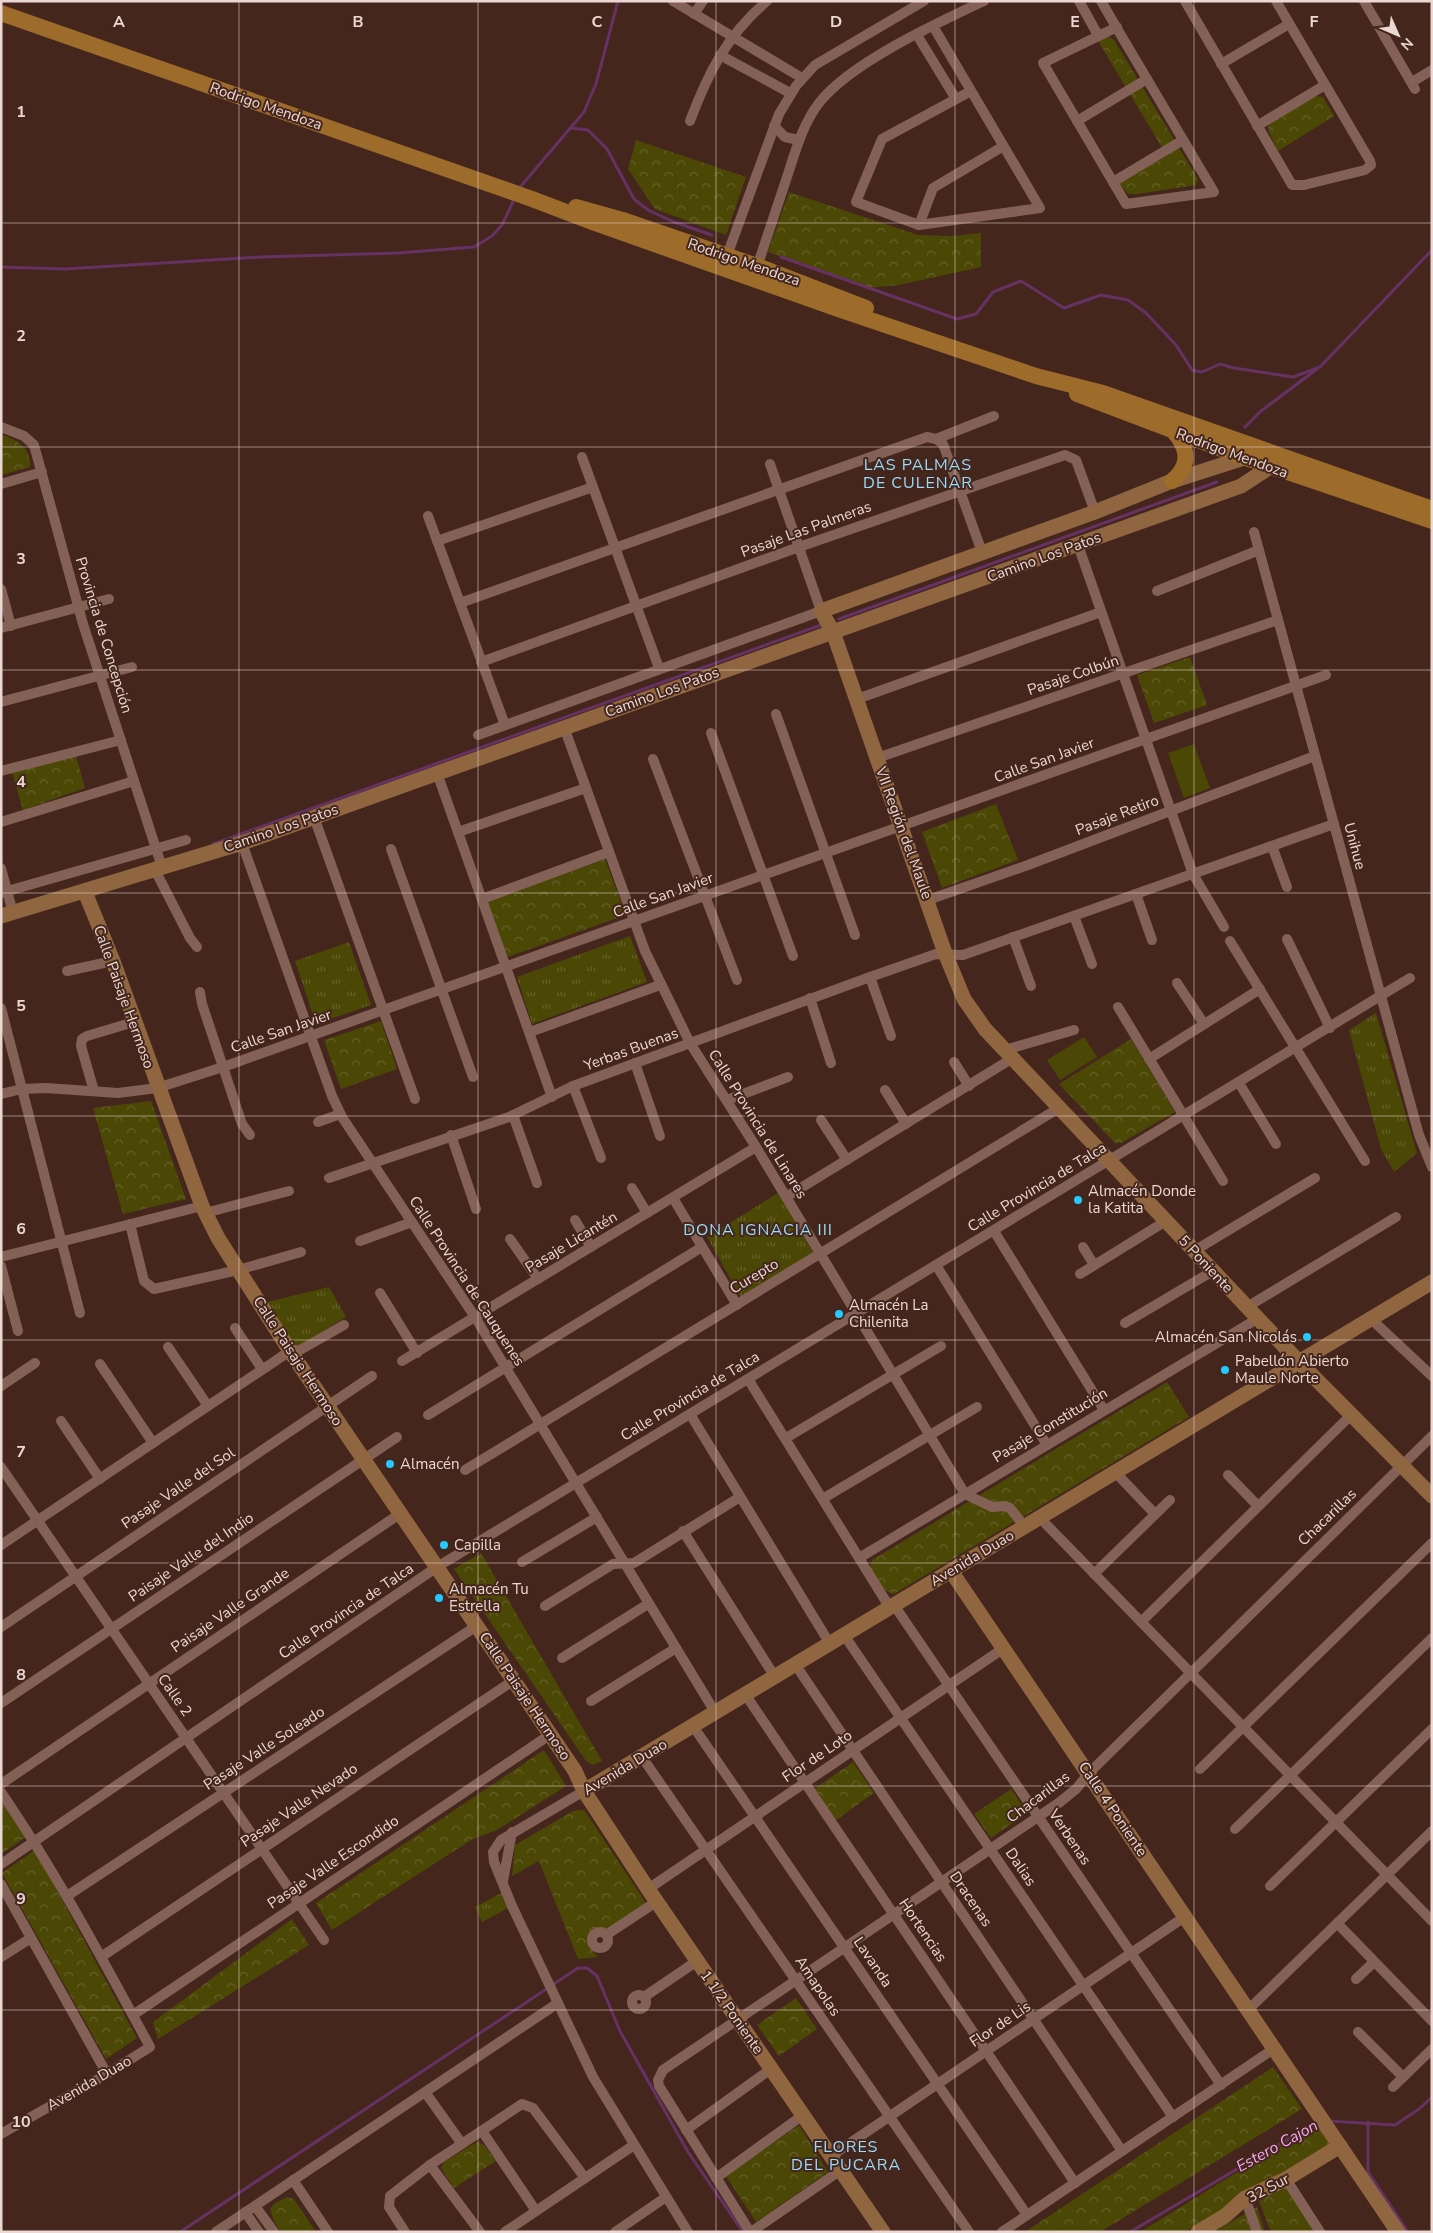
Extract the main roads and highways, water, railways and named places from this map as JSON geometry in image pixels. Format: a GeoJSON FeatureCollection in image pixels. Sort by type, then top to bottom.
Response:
{"type":"FeatureCollection","features":[{"type":"Feature","properties":{"kind":"main road","name":"Rodrigo Mendoza"},"geometry":{"type":"LineString","coordinates":[[1,13],[532,198],[595,224],[725,262],[949,346],[1036,376],[1102,393],[1271,460],[1432,520]]}},
{"type":"Feature","properties":{"kind":"main road","name":"Rodrigo Mendoza"},"geometry":{"type":"LineString","coordinates":[[1036,376],[1093,401],[1243,457],[1271,460],[1432,509]]}},
{"type":"Feature","properties":{"kind":"main road"},"geometry":{"type":"LineString","coordinates":[[1172,481],[1183,469],[1187,457],[1183,442],[1175,433]]}},
{"type":"Feature","properties":{"kind":"waterway"},"geometry":{"type":"LineString","coordinates":[[521,186],[584,112],[596,84],[618,1]]}},
{"type":"Feature","properties":{"kind":"waterway"},"geometry":{"type":"LineString","coordinates":[[571,128],[588,130],[607,149],[634,199],[648,210],[674,222],[712,235]]}},
{"type":"Feature","properties":{"kind":"waterway"},"geometry":{"type":"LineString","coordinates":[[1,267],[65,269],[261,257],[398,253],[474,247],[492,236],[502,225],[513,202]]}},
{"type":"Feature","properties":{"kind":"waterway"},"geometry":{"type":"LineString","coordinates":[[781,257],[957,319],[976,314],[993,292],[1021,281],[1064,308],[1101,295],[1128,300],[1146,313],[1176,345],[1192,370],[1202,372],[1220,364],[1293,377],[1320,367],[1432,250]]}},
{"type":"Feature","properties":{"kind":"waterway"},"geometry":{"type":"LineString","coordinates":[[1245,427],[1261,411],[1317,369]]}},
{"type":"Feature","properties":{"kind":"waterway"},"geometry":{"type":"LineString","coordinates":[[839,619],[1217,482]]}},
{"type":"Feature","properties":{"kind":"waterway"},"geometry":{"type":"LineString","coordinates":[[213,844],[821,625]]}},
{"type":"Feature","properties":{"kind":"waterway"},"geometry":{"type":"LineString","coordinates":[[180,2232],[578,1968],[587,1968],[597,1976],[620,2031],[688,2152],[743,2232]]}},
{"type":"Feature","properties":{"kind":"waterway","name":"Estero Cajon"},"geometry":{"type":"LineString","coordinates":[[1328,2121],[1395,2125],[1419,2109],[1432,2097]]}},
{"type":"Feature","properties":{"kind":"waterway","name":"Estero Cajon"},"geometry":{"type":"LineString","coordinates":[[1130,2232],[1317,2122]]}},
{"type":"Feature","properties":{"kind":"waterway"},"geometry":{"type":"LineString","coordinates":[[1368,2122],[1368,2172],[1408,2232]]}},
{"type":"Feature","properties":{"kind":"place","name":"Almacén Donde la Katita"},"geometry":{"type":"Point","coordinates":[1078,1200]}},
{"type":"Feature","properties":{"kind":"place","name":"Almacén La Chilenita"},"geometry":{"type":"Point","coordinates":[839,1314]}},
{"type":"Feature","properties":{"kind":"place","name":"Almacén San Nicolás"},"geometry":{"type":"Point","coordinates":[1307,1337]}},
{"type":"Feature","properties":{"kind":"place","name":"Pabellón Abierto Maule Norte"},"geometry":{"type":"Point","coordinates":[1225,1370]}},
{"type":"Feature","properties":{"kind":"place","name":"Almacén"},"geometry":{"type":"Point","coordinates":[390,1464]}},
{"type":"Feature","properties":{"kind":"place","name":"Capilla"},"geometry":{"type":"Point","coordinates":[444,1545]}},
{"type":"Feature","properties":{"kind":"place","name":"Almacén Tu Estrella"},"geometry":{"type":"Point","coordinates":[439,1598]}},
{"type":"Feature","properties":{"kind":"district","name":"LAS PALMAS DE CULENAR"},"geometry":{"type":"Point","coordinates":[918,474]}},
{"type":"Feature","properties":{"kind":"district","name":"DONA IGNACIA III"},"geometry":{"type":"Point","coordinates":[758,1230]}},
{"type":"Feature","properties":{"kind":"district","name":"FLORES DEL PUCARA"},"geometry":{"type":"Point","coordinates":[846,2156]}}]}
